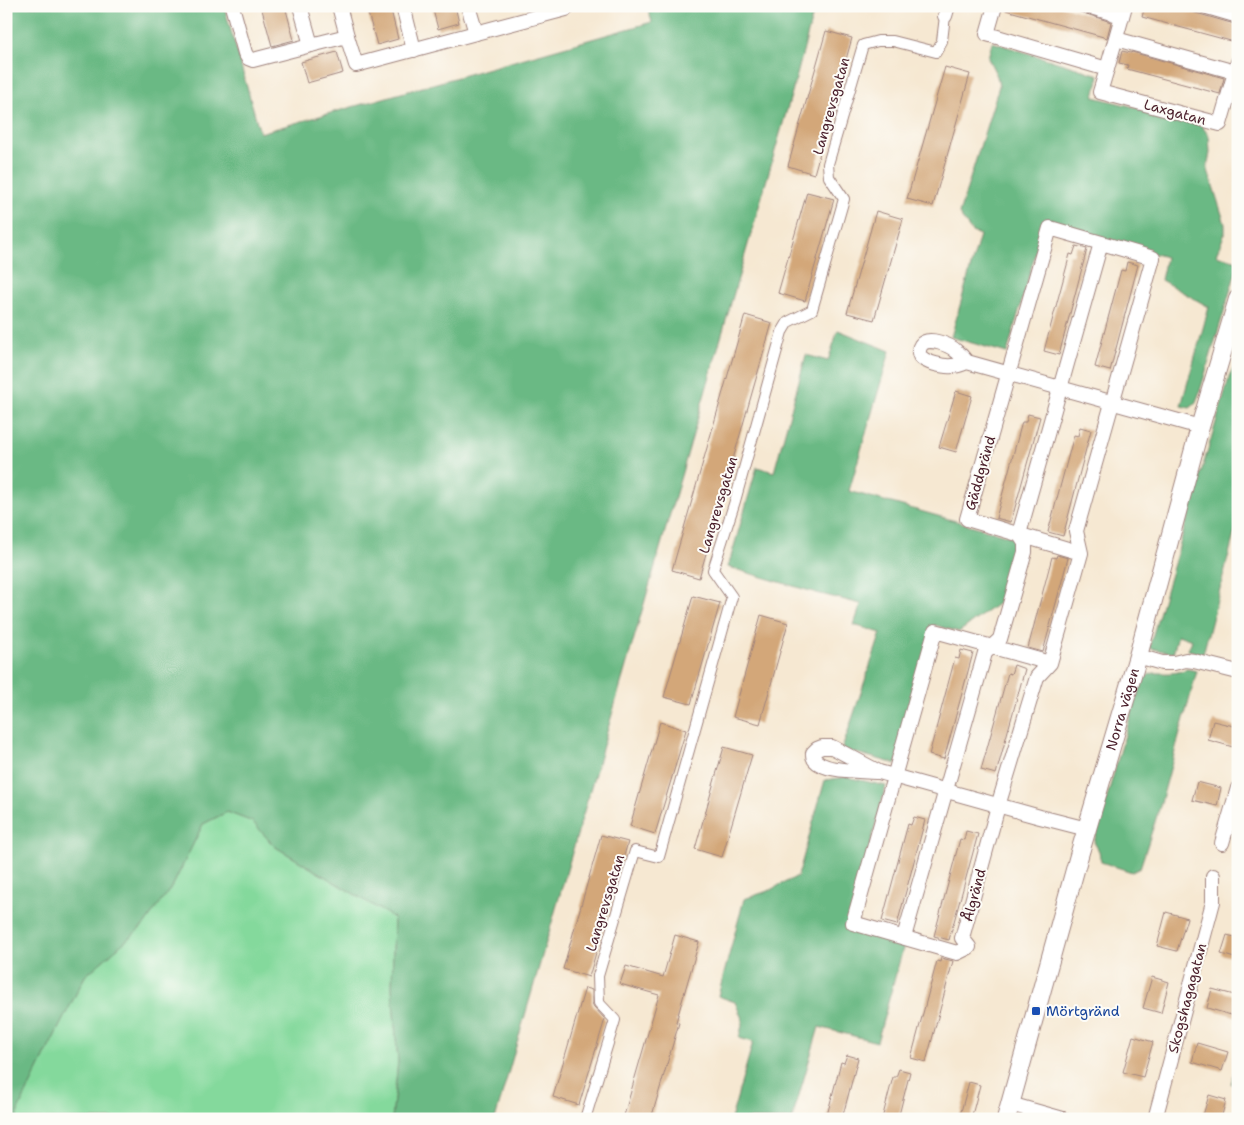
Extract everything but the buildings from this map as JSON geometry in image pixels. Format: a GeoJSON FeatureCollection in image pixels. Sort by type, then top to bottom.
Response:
{"type":"FeatureCollection","features":[{"type":"Feature","properties":{"kind":"street"},"geometry":{"type":"LineString","coordinates":[[232,6],[245,53],[248,58],[253,60],[347,36]]}},
{"type":"Feature","properties":{"kind":"street"},"geometry":{"type":"LineString","coordinates":[[300,6],[311,45]]}},
{"type":"Feature","properties":{"kind":"street"},"geometry":{"type":"LineString","coordinates":[[339,6],[356,65],[476,33],[535,11],[566,9]]}},
{"type":"Feature","properties":{"kind":"street"},"geometry":{"type":"LineString","coordinates":[[403,6],[414,50]]}},
{"type":"Feature","properties":{"kind":"street"},"geometry":{"type":"LineString","coordinates":[[468,6],[476,33]]}},
{"type":"Feature","properties":{"kind":"street"},"geometry":{"type":"LineString","coordinates":[[995,6],[987,34],[1107,69]]}},
{"type":"Feature","properties":{"kind":"street","name":"Laxgatan"},"geometry":{"type":"LineString","coordinates":[[1087,6],[1124,11],[1100,92],[1220,124],[1236,67],[1116,39]]}},
{"type":"Feature","properties":{"kind":"street"},"geometry":{"type":"LineString","coordinates":[[1204,6],[1238,16]]}},
{"type":"Feature","properties":{"kind":"street","name":"Langrevsgatan"},"geometry":{"type":"LineString","coordinates":[[585,1119],[615,1020],[599,1003],[598,976],[635,850],[659,857],[732,597],[713,570],[735,501],[782,332],[788,322],[812,310],[844,199],[829,177],[828,164],[863,45],[878,41],[893,41],[936,52],[942,41],[947,11]]}},
{"type":"Feature","properties":{"kind":"street","name":"Gäddgränd"},"geometry":{"type":"LineString","coordinates":[[1050,663],[1081,553],[1076,531],[1153,258],[1050,228],[967,519],[1081,553]]}},
{"type":"Feature","properties":{"kind":"street"},"geometry":{"type":"LineString","coordinates":[[904,938],[985,653],[1000,639],[1025,552],[1025,543],[1019,534],[1101,243]]}},
{"type":"Feature","properties":{"kind":"street","name":"Norra vägen"},"geometry":{"type":"LineString","coordinates":[[1008,1111],[1087,829],[1138,656],[1200,427],[1234,331],[1238,299]]}},
{"type":"Feature","properties":{"kind":"street"},"geometry":{"type":"LineString","coordinates":[[967,362],[1200,427]]}},
{"type":"Feature","properties":{"kind":"street","name":"Ålgränd"},"geometry":{"type":"LineString","coordinates":[[935,631],[1050,663],[1037,677],[998,806],[962,938],[968,947],[957,953],[853,923],[935,631]]}},
{"type":"Feature","properties":{"kind":"street"},"geometry":{"type":"LineString","coordinates":[[1138,656],[1162,663],[1194,660],[1238,672]]}},
{"type":"Feature","properties":{"kind":"street"},"geometry":{"type":"LineString","coordinates":[[879,772],[1087,829]]}},
{"type":"Feature","properties":{"kind":"street"},"geometry":{"type":"LineString","coordinates":[[1222,843],[1238,788]]}},
{"type":"Feature","properties":{"kind":"street","name":"Skogshagagatan"},"geometry":{"type":"LineString","coordinates":[[1155,1119],[1213,902],[1213,876]]}},
{"type":"Feature","properties":{"kind":"street"},"geometry":{"type":"LineString","coordinates":[[1008,1111],[1063,1119]]}},
{"type":"Feature","properties":{"kind":"green space"},"geometry":{"type":"Polygon","coordinates":[[[6,6],[224,6],[260,133],[652,22],[647,6],[815,6],[797,75],[495,1119],[392,1119],[398,1061],[392,988],[394,918],[274,846],[253,822],[227,812],[203,824],[173,885],[144,925],[85,976],[18,1110],[17,1119],[6,1119],[6,6]]]}},
{"type":"Feature","properties":{"kind":"green space"},"geometry":{"type":"Polygon","coordinates":[[[992,42],[1099,75],[1094,97],[1198,123],[1209,136],[1210,153],[1207,167],[1225,224],[1225,233],[1216,255],[1238,261],[1238,265],[1199,394],[1195,404],[1190,408],[1181,406],[1209,307],[1161,280],[1166,257],[1044,223],[1007,353],[951,337],[980,235],[972,232],[959,214],[999,86],[997,76],[988,58],[992,42]]]}},
{"type":"Feature","properties":{"kind":"green space"},"geometry":{"type":"Polygon","coordinates":[[[838,330],[890,351],[849,491],[1016,538],[1000,602],[959,632],[935,625],[896,764],[842,749],[881,633],[854,625],[861,604],[728,567],[757,467],[774,472],[806,355],[828,361],[838,330]]]}},
{"type":"Feature","properties":{"kind":"green space"},"geometry":{"type":"Polygon","coordinates":[[[1238,363],[1238,519],[1203,654],[1188,650],[1192,640],[1178,635],[1173,653],[1149,648],[1230,375],[1238,363]]]}},
{"type":"Feature","properties":{"kind":"green space"},"geometry":{"type":"Polygon","coordinates":[[[1187,669],[1197,671],[1160,806],[1140,868],[1132,872],[1101,862],[1099,851],[1094,842],[1140,683],[1151,674],[1175,673],[1187,669]]]}},
{"type":"Feature","properties":{"kind":"green space"},"geometry":{"type":"Polygon","coordinates":[[[847,777],[886,786],[848,927],[904,945],[877,1042],[819,1027],[792,1119],[731,1119],[753,1042],[739,1038],[743,1021],[735,1002],[718,996],[744,899],[768,891],[798,876],[825,780],[847,777]]]}},
{"type":"Feature","properties":{"kind":"green space"},"geometry":{"type":"Polygon","coordinates":[[[227,812],[253,822],[274,846],[394,918],[392,988],[398,1061],[392,1119],[17,1119],[18,1110],[85,976],[144,925],[173,885],[203,824],[227,812]]]}},
{"type":"Feature","properties":{"kind":"green space"},"geometry":{"type":"Polygon","coordinates":[[[1238,1058],[1238,1086],[1231,1084],[1238,1058]]]}},
{"type":"Feature","properties":{"kind":"place","name":"Mörtgränd"},"geometry":{"type":"Point","coordinates":[1036,1011]}}]}
